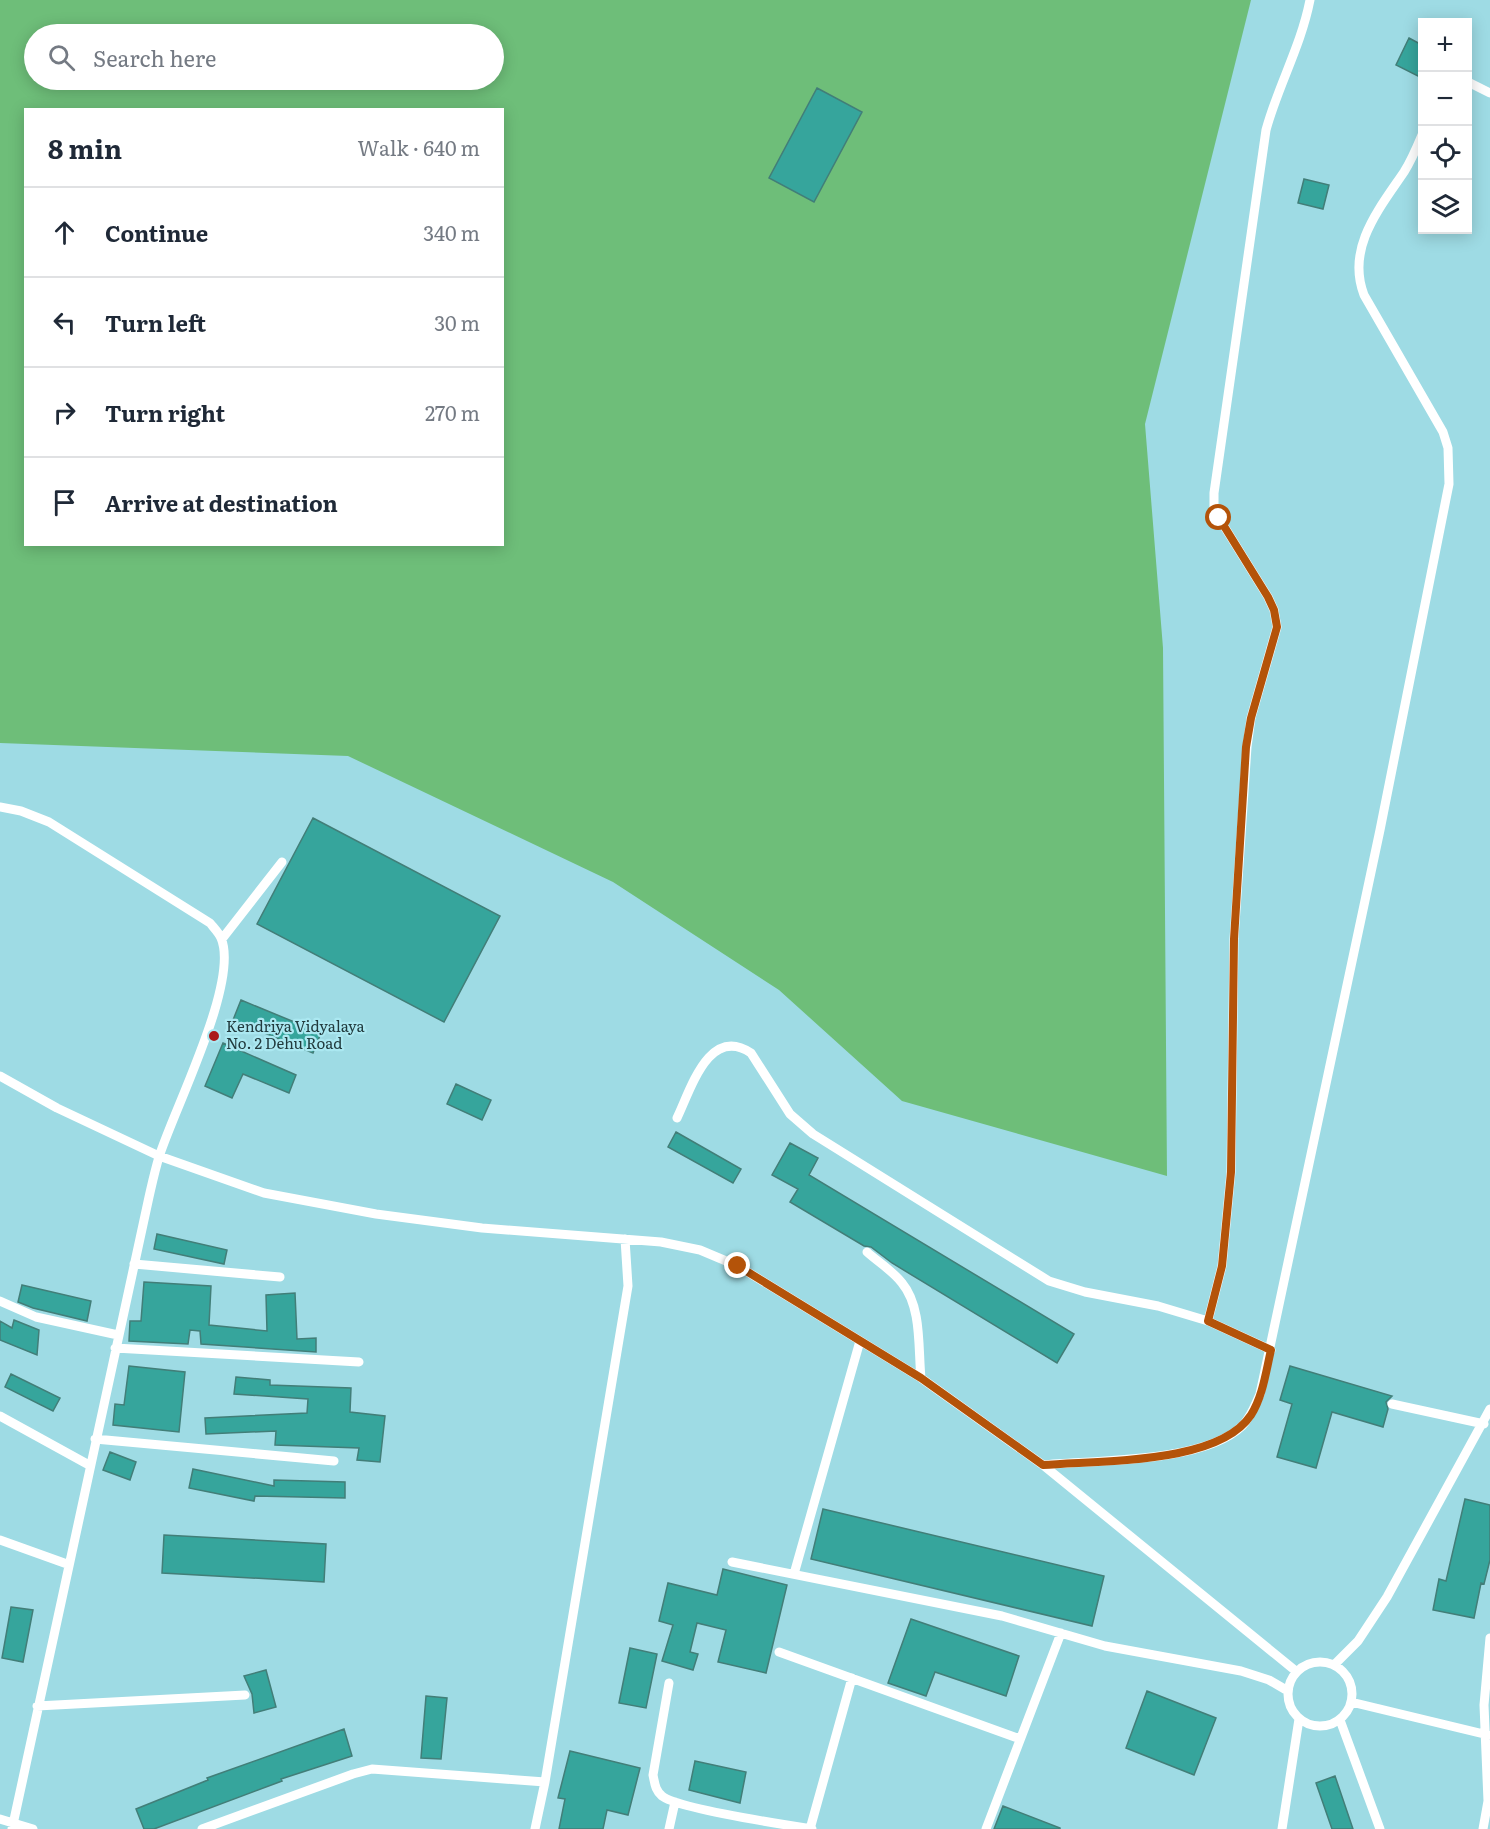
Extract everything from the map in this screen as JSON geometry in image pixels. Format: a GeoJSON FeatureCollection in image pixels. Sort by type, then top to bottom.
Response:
{"type":"FeatureCollection","features":[{"type":"Feature","properties":{"kind":"lane"},"geometry":{"type":"LineString","coordinates":[[1208,1321],[1222,1266],[1230,1184],[1234,939],[1246,747],[1251,718],[1277,627],[1274,610],[1268,597],[1214,508],[1214,493],[1266,130],[1272,107],[1301,39],[1310,0]]}},
{"type":"Feature","properties":{"kind":"lane"},"geometry":{"type":"LineString","coordinates":[[1472,84],[1490,93]]}},
{"type":"Feature","properties":{"kind":"lane"},"geometry":{"type":"LineString","coordinates":[[1043,1465],[1169,1455],[1209,1446],[1228,1437],[1243,1425],[1252,1413],[1260,1394],[1380,830],[1449,484],[1448,448],[1443,432],[1364,295],[1358,272],[1365,237],[1382,200],[1404,172],[1418,143]]}},
{"type":"Feature","properties":{"kind":"lane"},"geometry":{"type":"LineString","coordinates":[[0,807],[21,811],[49,822],[210,923],[222,939]]}},
{"type":"Feature","properties":{"kind":"lane"},"geometry":{"type":"LineString","coordinates":[[12,1826],[67,1564],[159,1156],[204,1046],[221,980],[222,939],[282,862]]}},
{"type":"Feature","properties":{"kind":"lane"},"geometry":{"type":"LineString","coordinates":[[677,1118],[711,1053],[728,1045],[741,1046],[751,1053],[790,1114],[813,1134],[969,1230],[1033,1273],[1067,1287],[1158,1306],[1208,1321],[1271,1350]]}},
{"type":"Feature","properties":{"kind":"lane"},"geometry":{"type":"LineString","coordinates":[[0,1076],[57,1108],[159,1156],[264,1193],[376,1214],[482,1228],[661,1242],[700,1250],[738,1266],[921,1378],[1043,1465],[1297,1672]]}},
{"type":"Feature","properties":{"kind":"lane"},"geometry":{"type":"LineString","coordinates":[[535,1829],[545,1782],[628,1286],[625,1239]]}},
{"type":"Feature","properties":{"kind":"lane"},"geometry":{"type":"LineString","coordinates":[[867,1252],[902,1282],[910,1296],[914,1308],[921,1378]]}},
{"type":"Feature","properties":{"kind":"lane"},"geometry":{"type":"LineString","coordinates":[[134,1264],[280,1277]]}},
{"type":"Feature","properties":{"kind":"lane"},"geometry":{"type":"LineString","coordinates":[[0,1301],[36,1317],[118,1335]]}},
{"type":"Feature","properties":{"kind":"lane"},"geometry":{"type":"LineString","coordinates":[[794,1574],[860,1341]]}},
{"type":"Feature","properties":{"kind":"lane"},"geometry":{"type":"LineString","coordinates":[[115,1348],[359,1362]]}},
{"type":"Feature","properties":{"kind":"lane"},"geometry":{"type":"LineString","coordinates":[[1392,1404],[1484,1424]]}},
{"type":"Feature","properties":{"kind":"lane"},"geometry":{"type":"LineString","coordinates":[[1334,1665],[1358,1641],[1387,1597],[1484,1424],[1490,1409]]}},
{"type":"Feature","properties":{"kind":"lane"},"geometry":{"type":"LineString","coordinates":[[0,1416],[89,1465]]}},
{"type":"Feature","properties":{"kind":"lane"},"geometry":{"type":"LineString","coordinates":[[95,1439],[334,1461]]}},
{"type":"Feature","properties":{"kind":"lane"},"geometry":{"type":"LineString","coordinates":[[0,1540],[67,1564]]}},
{"type":"Feature","properties":{"kind":"lane"},"geometry":{"type":"LineString","coordinates":[[732,1562],[1002,1616],[1105,1646],[1254,1675],[1288,1691]]}},
{"type":"Feature","properties":{"kind":"lane"},"geometry":{"type":"LineString","coordinates":[[986,1829],[1061,1633]]}},
{"type":"Feature","properties":{"kind":"lane"},"geometry":{"type":"LineString","coordinates":[[1483,1829],[1488,1801],[1487,1735],[1490,1638]]}},
{"type":"Feature","properties":{"kind":"lane"},"geometry":{"type":"LineString","coordinates":[[779,1652],[1020,1739]]}},
{"type":"Feature","properties":{"kind":"lane"},"geometry":{"type":"LineString","coordinates":[[1282,1829],[1299,1719],[1289,1701],[1288,1691],[1297,1672],[1314,1663],[1334,1665],[1349,1680],[1351,1702],[1340,1720],[1319,1726],[1299,1719]]}},
{"type":"Feature","properties":{"kind":"lane"},"geometry":{"type":"LineString","coordinates":[[669,1683],[653,1775],[656,1788],[663,1797],[675,1802],[811,1829],[852,1678]]}},
{"type":"Feature","properties":{"kind":"lane"},"geometry":{"type":"LineString","coordinates":[[37,1706],[245,1695]]}},
{"type":"Feature","properties":{"kind":"lane"},"geometry":{"type":"LineString","coordinates":[[1351,1702],[1487,1735]]}},
{"type":"Feature","properties":{"kind":"lane"},"geometry":{"type":"LineString","coordinates":[[1340,1720],[1380,1829]]}},
{"type":"Feature","properties":{"kind":"lane"},"geometry":{"type":"LineString","coordinates":[[202,1829],[372,1769],[545,1782]]}},
{"type":"Feature","properties":{"kind":"lane"},"geometry":{"type":"LineString","coordinates":[[669,1829],[675,1802]]}},
{"type":"Feature","properties":{"kind":"lane"},"geometry":{"type":"LineString","coordinates":[[0,1819],[12,1826],[33,1829]]}},
{"type":"Feature","properties":{"kind":"green space"},"geometry":{"type":"Polygon","coordinates":[[[0,0],[1251,0],[1145,424],[1163,648],[1167,1176],[902,1101],[779,990],[613,882],[348,756],[0,743],[0,0]]]}},
{"type":"Feature","properties":{"kind":"building"},"geometry":{"type":"Polygon","coordinates":[[[1409,38],[1418,43],[1418,76],[1396,65],[1409,38]]]}},
{"type":"Feature","properties":{"kind":"building"},"geometry":{"type":"Polygon","coordinates":[[[817,88],[862,112],[814,202],[769,178],[817,88]]]}},
{"type":"Feature","properties":{"kind":"building"},"geometry":{"type":"Polygon","coordinates":[[[1304,179],[1329,185],[1323,209],[1298,203],[1304,179]]]}},
{"type":"Feature","properties":{"kind":"building"},"geometry":{"type":"Polygon","coordinates":[[[313,818],[500,916],[444,1022],[257,924],[313,818]]]}},
{"type":"Feature","properties":{"kind":"building"},"geometry":{"type":"Polygon","coordinates":[[[241,1000],[321,1033],[313,1053],[233,1020],[241,1000]]]}},
{"type":"Feature","properties":{"kind":"building"},"geometry":{"type":"Polygon","coordinates":[[[223,1043],[296,1075],[289,1093],[243,1074],[232,1098],[205,1086],[223,1043]]]}},
{"type":"Feature","properties":{"kind":"building"},"geometry":{"type":"Polygon","coordinates":[[[456,1084],[491,1100],[482,1120],[447,1104],[456,1084]]]}},
{"type":"Feature","properties":{"kind":"building"},"geometry":{"type":"Polygon","coordinates":[[[676,1132],[741,1169],[733,1183],[668,1147],[676,1132]]]}},
{"type":"Feature","properties":{"kind":"building"},"geometry":{"type":"Polygon","coordinates":[[[790,1143],[818,1158],[809,1175],[1074,1334],[1057,1363],[892,1263],[871,1247],[864,1246],[790,1202],[798,1189],[772,1175],[790,1143]]]}},
{"type":"Feature","properties":{"kind":"building"},"geometry":{"type":"Polygon","coordinates":[[[157,1234],[227,1250],[224,1264],[154,1249],[157,1234]]]}},
{"type":"Feature","properties":{"kind":"building"},"geometry":{"type":"Polygon","coordinates":[[[144,1282],[211,1286],[209,1325],[267,1331],[266,1295],[295,1293],[297,1339],[316,1338],[316,1352],[201,1344],[200,1331],[190,1330],[188,1344],[129,1341],[130,1321],[141,1321],[144,1282]]]}},
{"type":"Feature","properties":{"kind":"building"},"geometry":{"type":"Polygon","coordinates":[[[22,1285],[91,1301],[87,1321],[33,1308],[18,1302],[22,1285]]]}},
{"type":"Feature","properties":{"kind":"building"},"geometry":{"type":"Polygon","coordinates":[[[14,1320],[39,1330],[37,1355],[0,1340],[0,1321],[12,1328],[14,1320]]]}},
{"type":"Feature","properties":{"kind":"building"},"geometry":{"type":"Polygon","coordinates":[[[129,1366],[185,1372],[179,1432],[113,1425],[115,1404],[124,1405],[129,1366]]]}},
{"type":"Feature","properties":{"kind":"building"},"geometry":{"type":"Polygon","coordinates":[[[1290,1366],[1392,1396],[1386,1402],[1388,1409],[1383,1427],[1332,1412],[1316,1468],[1277,1457],[1292,1404],[1280,1400],[1290,1366]]]}},
{"type":"Feature","properties":{"kind":"building"},"geometry":{"type":"Polygon","coordinates":[[[11,1374],[60,1398],[53,1411],[5,1387],[11,1374]]]}},
{"type":"Feature","properties":{"kind":"building"},"geometry":{"type":"Polygon","coordinates":[[[236,1377],[270,1380],[270,1385],[351,1388],[350,1412],[385,1416],[380,1462],[357,1460],[359,1448],[275,1445],[276,1431],[206,1434],[205,1418],[307,1413],[308,1399],[234,1394],[236,1377]]]}},
{"type":"Feature","properties":{"kind":"building"},"geometry":{"type":"Polygon","coordinates":[[[110,1452],[136,1462],[130,1480],[103,1470],[110,1452]]]}},
{"type":"Feature","properties":{"kind":"building"},"geometry":{"type":"Polygon","coordinates":[[[193,1469],[274,1486],[274,1480],[345,1482],[345,1498],[255,1496],[254,1501],[189,1488],[193,1469]]]}},
{"type":"Feature","properties":{"kind":"building"},"geometry":{"type":"Polygon","coordinates":[[[1465,1499],[1490,1505],[1490,1560],[1484,1584],[1481,1583],[1474,1618],[1433,1610],[1439,1579],[1446,1581],[1465,1499]]]}},
{"type":"Feature","properties":{"kind":"building"},"geometry":{"type":"Polygon","coordinates":[[[823,1509],[1104,1576],[1092,1626],[811,1559],[823,1509]]]}},
{"type":"Feature","properties":{"kind":"building"},"geometry":{"type":"Polygon","coordinates":[[[164,1535],[326,1544],[324,1582],[162,1573],[164,1535]]]}},
{"type":"Feature","properties":{"kind":"building"},"geometry":{"type":"Polygon","coordinates":[[[723,1569],[787,1585],[766,1673],[718,1662],[726,1630],[697,1623],[690,1652],[698,1654],[693,1670],[662,1661],[673,1625],[659,1621],[668,1583],[717,1595],[723,1569]]]}},
{"type":"Feature","properties":{"kind":"building"},"geometry":{"type":"Polygon","coordinates":[[[11,1607],[33,1610],[23,1662],[2,1658],[11,1607]]]}},
{"type":"Feature","properties":{"kind":"building"},"geometry":{"type":"Polygon","coordinates":[[[911,1619],[1019,1656],[1006,1696],[935,1672],[926,1696],[888,1683],[911,1619]]]}},
{"type":"Feature","properties":{"kind":"building"},"geometry":{"type":"Polygon","coordinates":[[[630,1648],[657,1654],[646,1708],[619,1703],[630,1648]]]}},
{"type":"Feature","properties":{"kind":"building"},"geometry":{"type":"Polygon","coordinates":[[[266,1670],[276,1707],[254,1713],[252,1694],[244,1676],[266,1670]]]}},
{"type":"Feature","properties":{"kind":"building"},"geometry":{"type":"Polygon","coordinates":[[[1147,1691],[1216,1718],[1194,1775],[1126,1748],[1147,1691]]]}},
{"type":"Feature","properties":{"kind":"building"},"geometry":{"type":"Polygon","coordinates":[[[426,1696],[447,1698],[441,1759],[421,1758],[426,1696]]]}},
{"type":"Feature","properties":{"kind":"building"},"geometry":{"type":"Polygon","coordinates":[[[344,1729],[352,1756],[281,1779],[282,1781],[154,1829],[144,1829],[136,1809],[208,1780],[207,1778],[344,1729]]]}},
{"type":"Feature","properties":{"kind":"building"},"geometry":{"type":"Polygon","coordinates":[[[570,1751],[640,1768],[628,1815],[607,1810],[603,1829],[559,1829],[565,1799],[558,1798],[570,1751]]]}},
{"type":"Feature","properties":{"kind":"building"},"geometry":{"type":"Polygon","coordinates":[[[695,1761],[746,1772],[740,1803],[689,1790],[695,1761]]]}},
{"type":"Feature","properties":{"kind":"building"},"geometry":{"type":"Polygon","coordinates":[[[1335,1776],[1353,1829],[1332,1829],[1316,1783],[1335,1776]]]}},
{"type":"Feature","properties":{"kind":"building"},"geometry":{"type":"Polygon","coordinates":[[[1003,1806],[1060,1828],[1060,1829],[994,1829],[1003,1806]]]}},
{"type":"Feature","properties":{"kind":"place","name":"Kendriya Vidyalaya No. 2 Dehu Road"},"geometry":{"type":"Point","coordinates":[214,1036]}},
{"type":"Feature","properties":{"kind":"route"},"geometry":{"type":"LineString","coordinates":[[738,1266],[921,1378],[1043,1465],[1169,1455],[1209,1446],[1228,1437],[1243,1425],[1252,1413],[1260,1394],[1271,1350],[1208,1321],[1222,1266],[1231,1172],[1234,939],[1246,747],[1251,718],[1277,627],[1274,610],[1268,597],[1219,518]]}}]}
